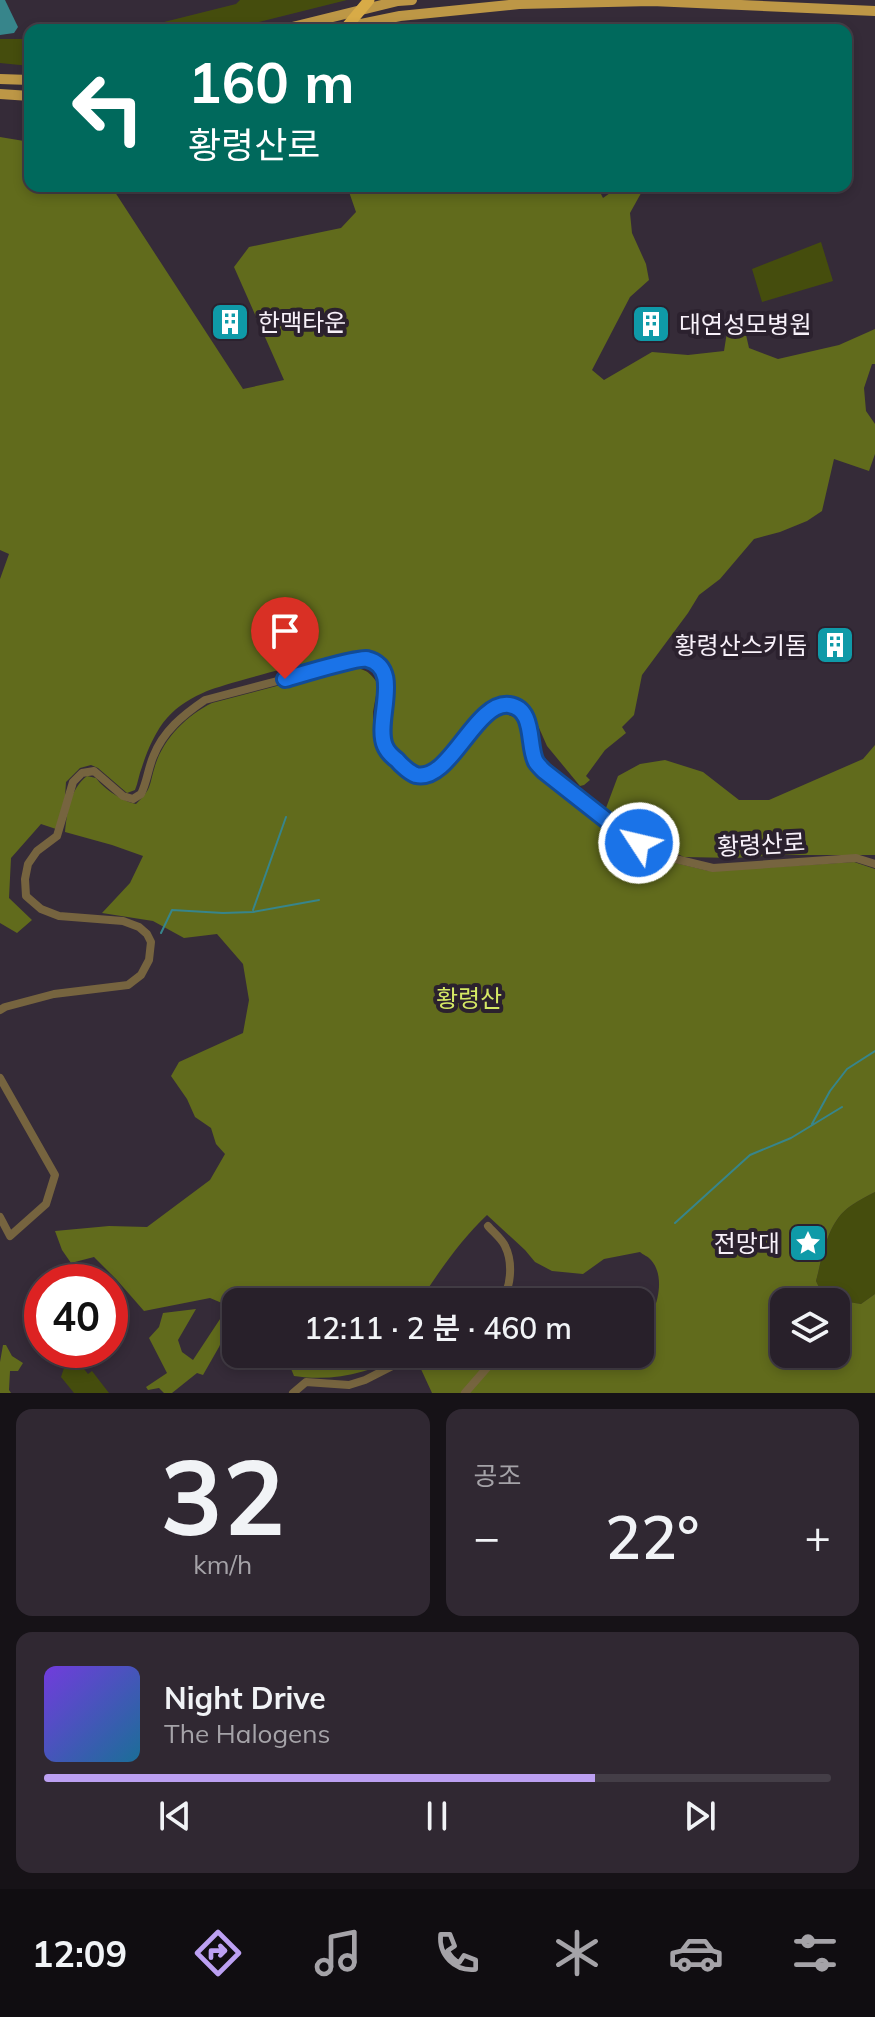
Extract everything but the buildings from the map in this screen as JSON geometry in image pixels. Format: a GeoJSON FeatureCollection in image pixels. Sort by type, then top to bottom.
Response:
{"type":"FeatureCollection","features":[{"type":"Feature","properties":{"kind":"highway"},"geometry":{"type":"LineString","coordinates":[[349,24],[369,0]]}},
{"type":"Feature","properties":{"kind":"main road"},"geometry":{"type":"LineString","coordinates":[[304,24],[412,0]]}},
{"type":"Feature","properties":{"kind":"main road"},"geometry":{"type":"LineString","coordinates":[[361,24],[400,16],[515,2],[652,1],[875,11]]}},
{"type":"Feature","properties":{"kind":"main road"},"geometry":{"type":"LineString","coordinates":[[0,79],[24,80]]}},
{"type":"Feature","properties":{"kind":"main road"},"geometry":{"type":"LineString","coordinates":[[0,94],[24,96]]}},
{"type":"Feature","properties":{"kind":"street","name":"황령산로"},"geometry":{"type":"LineString","coordinates":[[0,1010],[54,994],[128,985],[141,975],[149,960],[151,942],[139,927],[123,921],[59,916],[41,909],[26,896],[28,864],[37,851],[57,836],[73,782],[82,773],[94,771],[123,796],[133,799],[141,794],[161,739],[184,715],[205,700],[365,658],[379,664],[386,673],[382,726],[385,747],[415,775],[431,774],[489,712],[505,705],[514,706],[526,719],[535,760],[544,771],[619,830],[659,855],[713,868],[856,858],[875,864]]}},
{"type":"Feature","properties":{"kind":"street"},"geometry":{"type":"LineString","coordinates":[[0,1078],[55,1175],[46,1204],[10,1236],[0,1219]]}},
{"type":"Feature","properties":{"kind":"street"},"geometry":{"type":"LineString","coordinates":[[488,1226],[506,1247],[511,1273],[508,1288]]}},
{"type":"Feature","properties":{"kind":"street"},"geometry":{"type":"LineString","coordinates":[[293,1393],[306,1382],[349,1385],[389,1368]]}},
{"type":"Feature","properties":{"kind":"street"},"geometry":{"type":"LineString","coordinates":[[465,1393],[487,1368]]}},
{"type":"Feature","properties":{"kind":"green space"},"geometry":{"type":"Polygon","coordinates":[[[240,0],[347,0],[251,24],[156,24],[236,4],[240,0]]]}},
{"type":"Feature","properties":{"kind":"green space"},"geometry":{"type":"Polygon","coordinates":[[[0,39],[24,39],[24,65],[0,63],[0,39]]]}},
{"type":"Feature","properties":{"kind":"green space"},"geometry":{"type":"Polygon","coordinates":[[[0,137],[24,141],[24,192],[115,192],[243,389],[284,380],[234,267],[249,247],[341,228],[356,212],[349,192],[600,192],[603,198],[612,192],[642,192],[630,213],[632,233],[646,264],[649,280],[630,297],[592,370],[604,380],[652,352],[688,355],[724,351],[727,332],[744,326],[749,348],[778,359],[839,345],[875,329],[875,364],[872,364],[864,388],[866,411],[875,424],[875,454],[869,471],[834,459],[822,511],[807,521],[754,539],[720,579],[699,595],[642,675],[634,715],[622,727],[626,733],[605,750],[586,776],[590,780],[584,785],[580,786],[547,746],[532,712],[511,699],[489,702],[465,725],[427,771],[404,762],[392,749],[388,732],[390,679],[386,665],[373,655],[343,656],[265,674],[207,691],[176,710],[152,741],[135,790],[127,793],[91,765],[80,768],[66,782],[56,829],[41,824],[11,858],[9,898],[32,920],[17,933],[0,923],[0,579],[9,554],[0,550],[0,137]]]}},
{"type":"Feature","properties":{"kind":"green space"},"geometry":{"type":"Polygon","coordinates":[[[821,242],[833,281],[762,302],[752,269],[821,242]]]}},
{"type":"Feature","properties":{"kind":"green space","name":"황령산"},"geometry":{"type":"Polygon","coordinates":[[[345,668],[361,669],[378,684],[373,728],[386,755],[412,779],[434,779],[456,759],[495,713],[501,712],[519,719],[525,728],[529,756],[538,770],[613,833],[659,859],[709,871],[854,862],[875,869],[875,1192],[852,1205],[831,1229],[816,1281],[819,1288],[770,1288],[770,1368],[850,1368],[850,1302],[861,1304],[875,1294],[875,1393],[432,1393],[420,1368],[654,1368],[654,1310],[659,1277],[651,1260],[640,1252],[604,1259],[583,1274],[552,1271],[535,1262],[487,1215],[428,1288],[222,1288],[222,1303],[210,1298],[144,1311],[128,1293],[128,1264],[101,1264],[94,1257],[71,1263],[55,1231],[109,1226],[147,1227],[210,1180],[225,1154],[216,1144],[211,1128],[195,1117],[171,1076],[179,1062],[243,1033],[249,1000],[243,964],[217,934],[184,938],[153,921],[102,913],[130,883],[143,856],[65,832],[73,794],[87,776],[96,778],[114,794],[136,804],[147,790],[164,746],[194,714],[212,703],[345,668]]]}},
{"type":"Feature","properties":{"kind":"green space"},"geometry":{"type":"Polygon","coordinates":[[[875,745],[875,855],[684,857],[654,843],[606,808],[618,776],[640,764],[665,760],[703,772],[739,800],[769,800],[863,759],[875,745]]]}},
{"type":"Feature","properties":{"kind":"green space"},"geometry":{"type":"Polygon","coordinates":[[[875,1192],[875,1294],[861,1304],[850,1302],[850,1288],[819,1288],[816,1281],[831,1229],[857,1201],[875,1192]]]}},
{"type":"Feature","properties":{"kind":"green space"},"geometry":{"type":"Polygon","coordinates":[[[196,1309],[178,1340],[182,1352],[193,1360],[222,1316],[222,1340],[203,1375],[197,1373],[172,1393],[164,1393],[159,1388],[148,1390],[146,1387],[167,1373],[149,1338],[159,1327],[163,1313],[196,1309]]]}},
{"type":"Feature","properties":{"kind":"green space"},"geometry":{"type":"Polygon","coordinates":[[[3,1345],[23,1363],[18,1371],[10,1371],[11,1393],[0,1393],[3,1345]]]}},
{"type":"Feature","properties":{"kind":"green space"},"geometry":{"type":"Polygon","coordinates":[[[64,1368],[83,1368],[88,1374],[92,1371],[109,1393],[74,1393],[61,1377],[64,1368]]]}},
{"type":"Feature","properties":{"kind":"green space"},"geometry":{"type":"Polygon","coordinates":[[[291,1368],[373,1368],[337,1377],[294,1376],[291,1368]]]}},
{"type":"Feature","properties":{"kind":"water"},"geometry":{"type":"Polygon","coordinates":[[[0,0],[5,0],[18,27],[14,33],[0,35],[0,0]]]}},
{"type":"Feature","properties":{"kind":"waterway"},"geometry":{"type":"LineString","coordinates":[[253,910],[286,817]]}},
{"type":"Feature","properties":{"kind":"waterway"},"geometry":{"type":"LineString","coordinates":[[161,933],[172,910],[253,912],[319,900]]}},
{"type":"Feature","properties":{"kind":"waterway"},"geometry":{"type":"LineString","coordinates":[[812,1124],[830,1091],[847,1069],[875,1051]]}},
{"type":"Feature","properties":{"kind":"waterway"},"geometry":{"type":"LineString","coordinates":[[675,1223],[750,1155],[791,1138],[842,1107]]}},
{"type":"Feature","properties":{"kind":"place","name":"한맥타운"},"geometry":{"type":"Point","coordinates":[230,322]}},
{"type":"Feature","properties":{"kind":"place","name":"대연성모병원"},"geometry":{"type":"Point","coordinates":[651,324]}},
{"type":"Feature","properties":{"kind":"place","name":"황령산스키돔"},"geometry":{"type":"Point","coordinates":[835,645]}},
{"type":"Feature","properties":{"kind":"place","name":"전망대"},"geometry":{"type":"Point","coordinates":[808,1243]}},
{"type":"Feature","properties":{"kind":"route"},"geometry":{"type":"LineString","coordinates":[[285,679],[365,658],[379,664],[386,673],[387,684],[382,726],[385,747],[415,775],[431,774],[489,712],[505,705],[514,706],[526,719],[535,760],[544,771],[639,843]]}}]}
